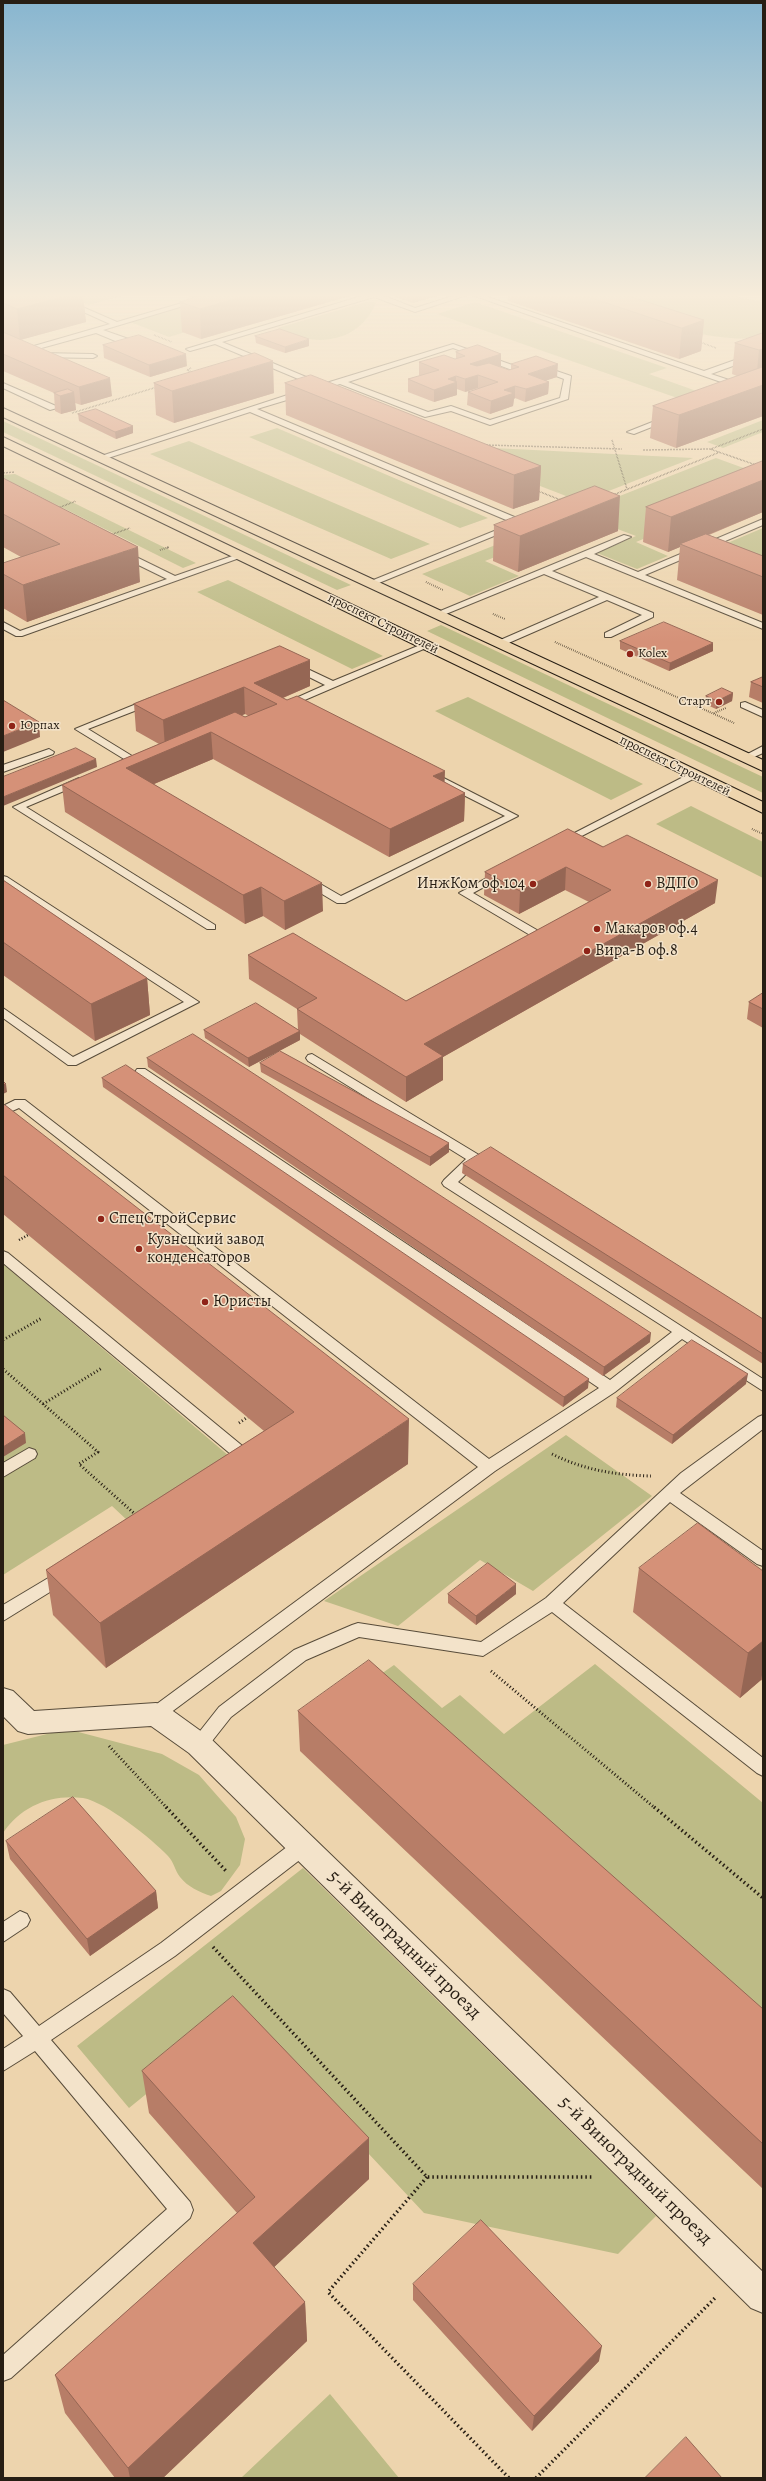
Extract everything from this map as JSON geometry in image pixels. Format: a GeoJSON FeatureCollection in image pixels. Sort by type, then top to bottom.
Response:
{"type":"FeatureCollection","features":[{"type":"Feature","properties":{"kind":"main road","name":"проспект Строителей"},"geometry":{"type":"LineString","coordinates":[[3,412],[763,766]]}},
{"type":"Feature","properties":{"kind":"main road","name":"проспект Строителей"},"geometry":{"type":"LineString","coordinates":[[3,441],[328,598],[405,624],[428,645],[763,808]]}},
{"type":"Feature","properties":{"kind":"main road"},"geometry":{"type":"LineString","coordinates":[[328,598],[354,594],[371,583]]}},
{"type":"Feature","properties":{"kind":"main road"},"geometry":{"type":"LineString","coordinates":[[405,624],[438,614]]}},
{"type":"Feature","properties":{"kind":"street"},"geometry":{"type":"LineString","coordinates":[[3,1699],[28,1724],[156,1714]]}},
{"type":"Feature","properties":{"kind":"street","name":"5-й Виноградный проезд"},"geometry":{"type":"LineString","coordinates":[[156,1714],[200,1745],[763,2296]]}},
{"type":"Feature","properties":{"kind":"lane"},"geometry":{"type":"LineString","coordinates":[[102,457],[250,411]]}},
{"type":"Feature","properties":{"kind":"lane"},"geometry":{"type":"LineString","coordinates":[[254,411],[521,523],[371,583]]}},
{"type":"Feature","properties":{"kind":"lane"},"geometry":{"type":"LineString","coordinates":[[417,411],[428,415],[442,411]]}},
{"type":"Feature","properties":{"kind":"lane"},"geometry":{"type":"LineString","coordinates":[[458,411],[490,423],[528,411]]}},
{"type":"Feature","properties":{"kind":"lane"},"geometry":{"type":"LineString","coordinates":[[631,432],[676,416]]}},
{"type":"Feature","properties":{"kind":"lane"},"geometry":{"type":"LineString","coordinates":[[638,575],[763,522]]}},
{"type":"Feature","properties":{"kind":"lane"},"geometry":{"type":"LineString","coordinates":[[438,614],[627,537]]}},
{"type":"Feature","properties":{"kind":"lane"},"geometry":{"type":"LineString","coordinates":[[95,540],[174,580]]}},
{"type":"Feature","properties":{"kind":"lane"},"geometry":{"type":"LineString","coordinates":[[587,554],[763,626]]}},
{"type":"Feature","properties":{"kind":"lane"},"geometry":{"type":"LineString","coordinates":[[3,625],[19,634],[242,556]]}},
{"type":"Feature","properties":{"kind":"lane"},"geometry":{"type":"LineString","coordinates":[[545,571],[650,616],[608,635]]}},
{"type":"Feature","properties":{"kind":"lane"},"geometry":{"type":"LineString","coordinates":[[501,643],[606,597]]}},
{"type":"Feature","properties":{"kind":"lane"},"geometry":{"type":"LineString","coordinates":[[313,713],[292,702],[428,645]]}},
{"type":"Feature","properties":{"kind":"lane"},"geometry":{"type":"LineString","coordinates":[[283,660],[333,685]]}},
{"type":"Feature","properties":{"kind":"lane"},"geometry":{"type":"LineString","coordinates":[[111,768],[132,759],[80,729],[160,697]]}},
{"type":"Feature","properties":{"kind":"lane"},"geometry":{"type":"LineString","coordinates":[[745,705],[763,714]]}},
{"type":"Feature","properties":{"kind":"lane"},"geometry":{"type":"LineString","coordinates":[[746,758],[763,749]]}},
{"type":"Feature","properties":{"kind":"lane"},"geometry":{"type":"LineString","coordinates":[[3,769],[48,752]]}},
{"type":"Feature","properties":{"kind":"lane"},"geometry":{"type":"LineString","coordinates":[[294,874],[341,901],[513,816],[416,766]]}},
{"type":"Feature","properties":{"kind":"lane"},"geometry":{"type":"LineString","coordinates":[[548,849],[693,775]]}},
{"type":"Feature","properties":{"kind":"lane"},"geometry":{"type":"LineString","coordinates":[[89,777],[18,807],[211,927]]}},
{"type":"Feature","properties":{"kind":"lane"},"geometry":{"type":"LineString","coordinates":[[514,867],[465,892],[538,935],[518,946]]}},
{"type":"Feature","properties":{"kind":"lane"},"geometry":{"type":"LineString","coordinates":[[3,878],[193,1002],[72,1062],[3,1012]]}},
{"type":"Feature","properties":{"kind":"lane"},"geometry":{"type":"LineString","coordinates":[[312,1058],[474,1158],[449,1183],[682,1332],[763,1386]]}},
{"type":"Feature","properties":{"kind":"lane"},"geometry":{"type":"LineString","coordinates":[[141,1072],[610,1388]]}},
{"type":"Feature","properties":{"kind":"lane"},"geometry":{"type":"LineString","coordinates":[[3,1111],[20,1103],[489,1467]]}},
{"type":"Feature","properties":{"kind":"lane"},"geometry":{"type":"LineString","coordinates":[[3,1256],[244,1457],[226,1469]]}},
{"type":"Feature","properties":{"kind":"lane"},"geometry":{"type":"LineString","coordinates":[[156,1714],[489,1467],[610,1388],[682,1332]]}},
{"type":"Feature","properties":{"kind":"lane"},"geometry":{"type":"LineString","coordinates":[[200,1745],[225,1712],[300,1655],[358,1630],[483,1649],[552,1604],[687,1477],[763,1421]]}},
{"type":"Feature","properties":{"kind":"lane"},"geometry":{"type":"LineString","coordinates":[[3,1471],[29,1454]]}},
{"type":"Feature","properties":{"kind":"lane"},"geometry":{"type":"LineString","coordinates":[[669,1493],[763,1560]]}},
{"type":"Feature","properties":{"kind":"lane"},"geometry":{"type":"LineString","coordinates":[[3,1614],[80,1564]]}},
{"type":"Feature","properties":{"kind":"lane"},"geometry":{"type":"LineString","coordinates":[[552,1604],[763,1768]]}},
{"type":"Feature","properties":{"kind":"lane"},"geometry":{"type":"LineString","coordinates":[[3,2061],[36,2037],[84,2008],[196,1929],[303,1846]]}},
{"type":"Feature","properties":{"kind":"lane"},"geometry":{"type":"LineString","coordinates":[[3,1933],[20,1920]]}},
{"type":"Feature","properties":{"kind":"lane"},"geometry":{"type":"LineString","coordinates":[[3,1998],[182,2210],[3,2370]]}},
{"type":"Feature","properties":{"kind":"path"},"geometry":{"type":"LineString","coordinates":[[32,425],[80,411]]}},
{"type":"Feature","properties":{"kind":"path"},"geometry":{"type":"LineString","coordinates":[[710,449],[763,429]]}},
{"type":"Feature","properties":{"kind":"path"},"geometry":{"type":"LineString","coordinates":[[627,489],[612,439],[631,432]]}},
{"type":"Feature","properties":{"kind":"path"},"geometry":{"type":"LineString","coordinates":[[479,445],[629,449]]}},
{"type":"Feature","properties":{"kind":"path"},"geometry":{"type":"LineString","coordinates":[[637,449],[710,449],[763,468]]}},
{"type":"Feature","properties":{"kind":"path"},"geometry":{"type":"LineString","coordinates":[[607,497],[720,452]]}},
{"type":"Feature","properties":{"kind":"path"},"geometry":{"type":"LineString","coordinates":[[3,473],[15,472]]}},
{"type":"Feature","properties":{"kind":"path"},"geometry":{"type":"LineString","coordinates":[[536,490],[566,502]]}},
{"type":"Feature","properties":{"kind":"path"},"geometry":{"type":"LineString","coordinates":[[56,508],[76,501]]}},
{"type":"Feature","properties":{"kind":"path"},"geometry":{"type":"LineString","coordinates":[[95,540],[130,528]]}},
{"type":"Feature","properties":{"kind":"path"},"geometry":{"type":"LineString","coordinates":[[3,1340],[63,1306]]}},
{"type":"Feature","properties":{"kind":"path"},"geometry":{"type":"LineString","coordinates":[[43,1404],[123,1356]]}},
{"type":"Feature","properties":{"kind":"path"},"geometry":{"type":"LineString","coordinates":[[3,1369],[98,1452],[79,1464],[138,1517]]}},
{"type":"Feature","properties":{"kind":"path"},"geometry":{"type":"LineString","coordinates":[[529,1442],[575,1466],[609,1475],[687,1477]]}},
{"type":"Feature","properties":{"kind":"path"},"geometry":{"type":"LineString","coordinates":[[462,1646],[763,1898]]}},
{"type":"Feature","properties":{"kind":"path"},"geometry":{"type":"LineString","coordinates":[[84,1720],[245,1892]]}},
{"type":"Feature","properties":{"kind":"path"},"geometry":{"type":"LineString","coordinates":[[196,1929],[427,2177],[641,2177]]}},
{"type":"Feature","properties":{"kind":"path"},"geometry":{"type":"LineString","coordinates":[[427,2177],[328,2292],[509,2478]]}},
{"type":"Feature","properties":{"kind":"path"},"geometry":{"type":"LineString","coordinates":[[536,2478],[740,2273]]}},
{"type":"Feature","properties":{"kind":"shaded area"},"geometry":{"type":"Polygon","coordinates":[[[763,420],[763,432],[723,448],[707,442],[763,420]]]}},
{"type":"Feature","properties":{"kind":"shaded area"},"geometry":{"type":"Polygon","coordinates":[[[3,421],[351,585],[337,590],[3,432],[3,421]]]}},
{"type":"Feature","properties":{"kind":"shaded area"},"geometry":{"type":"Polygon","coordinates":[[[277,428],[488,518],[460,528],[249,437],[277,428]]]}},
{"type":"Feature","properties":{"kind":"shaded area"},"geometry":{"type":"Polygon","coordinates":[[[189,441],[430,544],[391,559],[150,454],[189,441]]]}},
{"type":"Feature","properties":{"kind":"shaded area"},"geometry":{"type":"Polygon","coordinates":[[[434,445],[693,458],[532,521],[517,516],[566,496],[434,445]]]}},
{"type":"Feature","properties":{"kind":"shaded area"},"geometry":{"type":"Polygon","coordinates":[[[716,458],[763,475],[763,490],[636,542],[668,556],[637,569],[597,553],[636,536],[591,519],[485,561],[519,576],[470,596],[422,574],[716,458]]]}},
{"type":"Feature","properties":{"kind":"shaded area"},"geometry":{"type":"Polygon","coordinates":[[[15,474],[196,563],[183,568],[3,478],[3,475],[15,474]]]}},
{"type":"Feature","properties":{"kind":"shaded area"},"geometry":{"type":"Polygon","coordinates":[[[763,528],[763,575],[706,552],[763,528]]]}},
{"type":"Feature","properties":{"kind":"shaded area"},"geometry":{"type":"Polygon","coordinates":[[[228,580],[383,656],[352,669],[197,592],[228,580]]]}},
{"type":"Feature","properties":{"kind":"shaded area"},"geometry":{"type":"Polygon","coordinates":[[[441,625],[763,777],[763,793],[427,631],[441,625]]]}},
{"type":"Feature","properties":{"kind":"shaded area"},"geometry":{"type":"Polygon","coordinates":[[[468,697],[643,784],[611,800],[435,711],[468,697]]]}},
{"type":"Feature","properties":{"kind":"shaded area"},"geometry":{"type":"Polygon","coordinates":[[[691,806],[763,842],[763,878],[656,824],[691,806]]]}},
{"type":"Feature","properties":{"kind":"shaded area"},"geometry":{"type":"Polygon","coordinates":[[[3,1264],[229,1456],[128,1521],[112,1506],[3,1575],[3,1264]]]}},
{"type":"Feature","properties":{"kind":"shaded area"},"geometry":{"type":"Polygon","coordinates":[[[566,1435],[652,1496],[533,1591],[480,1560],[398,1626],[324,1601],[566,1435]]]}},
{"type":"Feature","properties":{"kind":"shaded area"},"geometry":{"type":"Polygon","coordinates":[[[595,1664],[763,1803],[763,2043],[368,1683],[394,1665],[442,1708],[460,1695],[504,1734],[595,1664]]]}},
{"type":"Feature","properties":{"kind":"shaded area"},"geometry":{"type":"Polygon","coordinates":[[[67,1729],[162,1754],[199,1775],[236,1817],[245,1839],[240,1865],[221,1891],[211,1896],[190,1886],[180,1877],[170,1858],[151,1840],[104,1806],[83,1798],[60,1798],[48,1800],[38,1804],[19,1816],[3,1833],[3,1745],[67,1729]]]}},
{"type":"Feature","properties":{"kind":"shaded area"},"geometry":{"type":"Polygon","coordinates":[[[303,1868],[656,2216],[618,2254],[424,2213],[241,2017],[129,2108],[77,2046],[303,1868]]]}},
{"type":"Feature","properties":{"kind":"shaded area"},"geometry":{"type":"Polygon","coordinates":[[[330,2394],[399,2478],[241,2478],[330,2394]]]}},
{"type":"Feature","properties":{"kind":"building"},"geometry":{"type":"Polygon","coordinates":[[[90,411],[100,411],[133,426],[115,432],[78,414],[90,411]]]}},
{"type":"Feature","properties":{"kind":"building"},"geometry":{"type":"Polygon","coordinates":[[[354,411],[401,411],[541,466],[514,475],[354,411]]]}},
{"type":"Feature","properties":{"kind":"building"},"geometry":{"type":"Polygon","coordinates":[[[667,411],[691,411],[679,415],[667,411]]]}},
{"type":"Feature","properties":{"kind":"building"},"geometry":{"type":"Polygon","coordinates":[[[763,461],[763,480],[671,517],[646,507],[763,461]]]}},
{"type":"Feature","properties":{"kind":"building"},"geometry":{"type":"Polygon","coordinates":[[[3,478],[138,547],[23,585],[3,574],[3,563],[60,544],[3,514],[3,478]]]}},
{"type":"Feature","properties":{"kind":"building"},"geometry":{"type":"Polygon","coordinates":[[[595,486],[620,496],[520,536],[494,525],[595,486]]]}},
{"type":"Feature","properties":{"kind":"building"},"geometry":{"type":"Polygon","coordinates":[[[706,534],[763,556],[763,577],[680,544],[706,534]]]}},
{"type":"Feature","properties":{"kind":"building"},"geometry":{"type":"Polygon","coordinates":[[[664,622],[713,643],[670,663],[620,641],[664,622]]]}},
{"type":"Feature","properties":{"kind":"building"},"geometry":{"type":"Polygon","coordinates":[[[280,646],[310,660],[254,683],[287,700],[297,696],[445,771],[433,776],[465,793],[390,829],[211,732],[126,768],[322,883],[284,901],[261,887],[243,895],[62,785],[235,712],[245,717],[277,704],[244,687],[163,720],[134,704],[280,646]]]}},
{"type":"Feature","properties":{"kind":"building"},"geometry":{"type":"Polygon","coordinates":[[[763,677],[763,687],[751,682],[763,677]]]}},
{"type":"Feature","properties":{"kind":"building"},"geometry":{"type":"Polygon","coordinates":[[[722,688],[733,693],[717,701],[706,696],[722,688]]]}},
{"type":"Feature","properties":{"kind":"building"},"geometry":{"type":"Polygon","coordinates":[[[3,700],[39,722],[3,736],[3,700]]]}},
{"type":"Feature","properties":{"kind":"building"},"geometry":{"type":"Polygon","coordinates":[[[76,748],[96,759],[3,797],[3,777],[76,748]]]}},
{"type":"Feature","properties":{"kind":"building"},"geometry":{"type":"Polygon","coordinates":[[[568,829],[603,847],[627,835],[718,880],[424,1044],[443,1056],[406,1077],[297,1009],[317,998],[248,955],[293,933],[406,1001],[611,890],[566,867],[520,891],[485,872],[568,829]]]}},
{"type":"Feature","properties":{"kind":"building"},"geometry":{"type":"Polygon","coordinates":[[[3,880],[147,978],[91,1004],[3,942],[3,880]]]}},
{"type":"Feature","properties":{"kind":"building"},"geometry":{"type":"Polygon","coordinates":[[[763,993],[763,1009],[749,1002],[763,993]]]}},
{"type":"Feature","properties":{"kind":"building"},"geometry":{"type":"Polygon","coordinates":[[[256,1003],[300,1031],[248,1058],[204,1030],[256,1003]]]}},
{"type":"Feature","properties":{"kind":"building"},"geometry":{"type":"Polygon","coordinates":[[[193,1034],[651,1333],[604,1367],[147,1058],[193,1034]]]}},
{"type":"Feature","properties":{"kind":"building"},"geometry":{"type":"Polygon","coordinates":[[[280,1051],[449,1143],[430,1157],[260,1063],[280,1051]]]}},
{"type":"Feature","properties":{"kind":"building"},"geometry":{"type":"Polygon","coordinates":[[[126,1065],[589,1379],[564,1397],[102,1078],[126,1065]]]}},
{"type":"Feature","properties":{"kind":"building"},"geometry":{"type":"Polygon","coordinates":[[[5,1105],[409,1419],[100,1623],[46,1570],[294,1412],[3,1175],[3,1106],[5,1105]]]}},
{"type":"Feature","properties":{"kind":"building"},"geometry":{"type":"Polygon","coordinates":[[[491,1147],[763,1319],[763,1354],[463,1164],[491,1147]]]}},
{"type":"Feature","properties":{"kind":"building"},"geometry":{"type":"Polygon","coordinates":[[[692,1340],[748,1374],[673,1435],[617,1398],[692,1340]]]}},
{"type":"Feature","properties":{"kind":"building"},"geometry":{"type":"Polygon","coordinates":[[[3,1415],[25,1433],[3,1447],[3,1415]]]}},
{"type":"Feature","properties":{"kind":"building"},"geometry":{"type":"Polygon","coordinates":[[[698,1523],[763,1571],[763,1641],[748,1653],[639,1568],[698,1523]]]}},
{"type":"Feature","properties":{"kind":"building"},"geometry":{"type":"Polygon","coordinates":[[[488,1563],[516,1584],[476,1616],[448,1594],[488,1563]]]}},
{"type":"Feature","properties":{"kind":"building"},"geometry":{"type":"Polygon","coordinates":[[[369,1660],[763,2009],[763,2144],[298,1711],[369,1660]]]}},
{"type":"Feature","properties":{"kind":"building"},"geometry":{"type":"Polygon","coordinates":[[[73,1797],[156,1891],[87,1939],[6,1841],[73,1797]]]}},
{"type":"Feature","properties":{"kind":"building"},"geometry":{"type":"Polygon","coordinates":[[[233,1996],[369,2138],[253,2243],[305,2302],[128,2468],[55,2375],[255,2197],[142,2071],[233,1996]]]}},
{"type":"Feature","properties":{"kind":"building"},"geometry":{"type":"Polygon","coordinates":[[[481,2220],[602,2346],[534,2416],[413,2284],[481,2220]]]}},
{"type":"Feature","properties":{"kind":"building"},"geometry":{"type":"Polygon","coordinates":[[[686,2437],[722,2478],[645,2478],[686,2437]]]}},
{"type":"Feature","properties":{"kind":"place","name":"Kolex"},"geometry":{"type":"Point","coordinates":[630,654]}},
{"type":"Feature","properties":{"kind":"place","name":"Старт"},"geometry":{"type":"Point","coordinates":[719,702]}},
{"type":"Feature","properties":{"kind":"place","name":"Юрпах"},"geometry":{"type":"Point","coordinates":[12,726]}},
{"type":"Feature","properties":{"kind":"place","name":"ИнжКом оф.104"},"geometry":{"type":"Point","coordinates":[533,884]}},
{"type":"Feature","properties":{"kind":"place","name":"ВДПО"},"geometry":{"type":"Point","coordinates":[648,884]}},
{"type":"Feature","properties":{"kind":"place","name":"Макаров оф.4"},"geometry":{"type":"Point","coordinates":[597,929]}},
{"type":"Feature","properties":{"kind":"place","name":"Вира-В оф.8"},"geometry":{"type":"Point","coordinates":[587,951]}},
{"type":"Feature","properties":{"kind":"place","name":"СпецСтройСервис"},"geometry":{"type":"Point","coordinates":[101,1219]}},
{"type":"Feature","properties":{"kind":"place","name":"Кузнецкий завод конденсаторов"},"geometry":{"type":"Point","coordinates":[139,1249]}},
{"type":"Feature","properties":{"kind":"place","name":"Юристы"},"geometry":{"type":"Point","coordinates":[205,1302]}}]}
